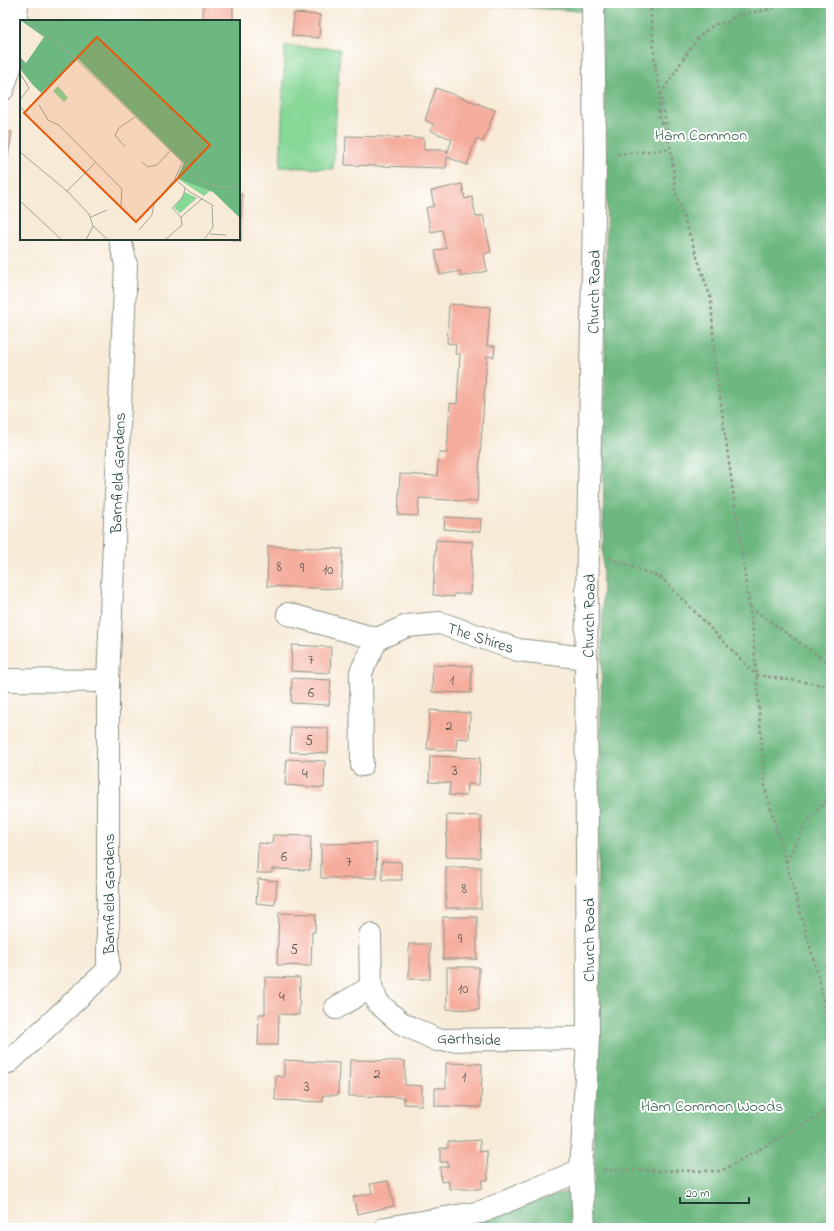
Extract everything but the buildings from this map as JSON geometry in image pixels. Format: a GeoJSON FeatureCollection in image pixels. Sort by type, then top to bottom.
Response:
{"type":"FeatureCollection","features":[{"type":"Feature","properties":{"kind":"street"},"geometry":{"type":"LineString","coordinates":[[3,89],[13,58],[17,3]]}},
{"type":"Feature","properties":{"kind":"street","name":"Church Road"},"geometry":{"type":"LineString","coordinates":[[584,1228],[581,1170],[588,1038],[586,658],[595,155],[593,3]]}},
{"type":"Feature","properties":{"kind":"street","name":"Barnfield Gardens"},"geometry":{"type":"LineString","coordinates":[[9,1062],[108,970],[108,681],[126,265],[120,240]]}},
{"type":"Feature","properties":{"kind":"street"},"geometry":{"type":"LineString","coordinates":[[288,614],[377,639],[361,672],[362,765]]}},
{"type":"Feature","properties":{"kind":"street","name":"The Shires"},"geometry":{"type":"LineString","coordinates":[[377,639],[408,626],[440,623],[518,650],[586,658]]}},
{"type":"Feature","properties":{"kind":"street"},"geometry":{"type":"LineString","coordinates":[[3,680],[108,681]]}},
{"type":"Feature","properties":{"kind":"street","name":"Garthside"},"geometry":{"type":"LineString","coordinates":[[370,935],[371,987],[378,1003],[401,1023],[437,1040],[588,1038]]}},
{"type":"Feature","properties":{"kind":"street"},"geometry":{"type":"LineString","coordinates":[[336,1008],[371,987]]}},
{"type":"Feature","properties":{"kind":"street"},"geometry":{"type":"LineString","coordinates":[[386,1228],[457,1222],[581,1170]]}},
{"type":"Feature","properties":{"kind":"path"},"geometry":{"type":"LineString","coordinates":[[650,3],[655,65],[671,150],[676,194],[711,299],[715,363],[749,607],[765,788],[820,982],[831,1049]]}},
{"type":"Feature","properties":{"kind":"path"},"geometry":{"type":"LineString","coordinates":[[671,150],[659,117],[661,94],[688,50],[714,24],[728,22],[732,17],[761,11],[777,6],[781,3]]}},
{"type":"Feature","properties":{"kind":"path"},"geometry":{"type":"LineString","coordinates":[[595,155],[671,150]]}},
{"type":"Feature","properties":{"kind":"path"},"geometry":{"type":"LineString","coordinates":[[589,550],[662,578],[756,676],[831,686]]}},
{"type":"Feature","properties":{"kind":"path"},"geometry":{"type":"LineString","coordinates":[[749,607],[831,666]]}},
{"type":"Feature","properties":{"kind":"path"},"geometry":{"type":"LineString","coordinates":[[786,862],[806,822],[831,796]]}},
{"type":"Feature","properties":{"kind":"path"},"geometry":{"type":"LineString","coordinates":[[581,1170],[721,1171],[831,1109]]}},
{"type":"Feature","properties":{"kind":"green space","name":"Ham Common Woods"},"geometry":{"type":"Polygon","coordinates":[[[442,3],[831,3],[831,1228],[475,1228],[472,1224],[595,1182],[593,1109],[602,654],[607,155],[601,12],[442,3]]]}},
{"type":"Feature","properties":{"kind":"green space"},"geometry":{"type":"Polygon","coordinates":[[[285,46],[340,49],[333,169],[280,167],[285,46]]]}},
{"type":"Feature","properties":{"kind":"park label","name":"Ham Common"},"geometry":{"type":"Point","coordinates":[701,134]}}]}
